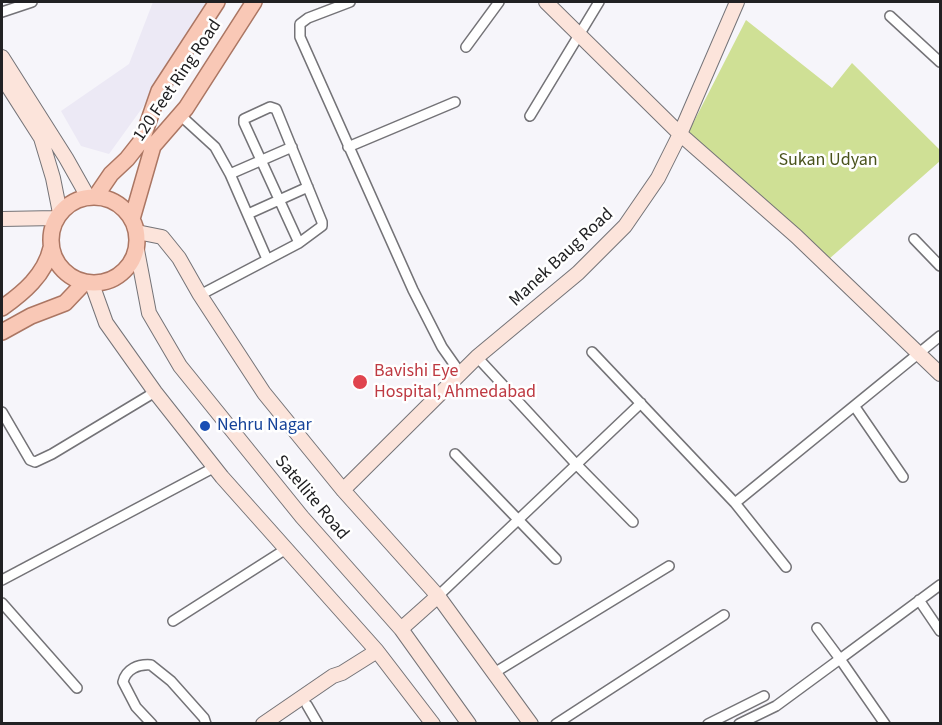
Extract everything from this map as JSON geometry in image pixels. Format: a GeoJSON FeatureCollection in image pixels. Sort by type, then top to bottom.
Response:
{"type":"FeatureCollection","features":[{"type":"Feature","properties":{"kind":"main road","name":"120 Feet Ring Road"},"geometry":{"type":"LineString","coordinates":[[92,196],[142,140],[159,91],[217,2]]}},
{"type":"Feature","properties":{"kind":"main road","name":"120 Feet Ring Road"},"geometry":{"type":"LineString","coordinates":[[135,226],[153,146],[180,115],[254,2]]}},
{"type":"Feature","properties":{"kind":"main road"},"geometry":{"type":"LineString","coordinates":[[2,308],[36,279],[49,258],[51,238],[58,216],[73,202],[92,196],[117,203],[126,210],[135,226],[137,250],[134,259],[121,275],[102,283],[88,283],[66,274],[51,248]]}},
{"type":"Feature","properties":{"kind":"main road"},"geometry":{"type":"LineString","coordinates":[[2,332],[31,316],[65,303],[88,283]]}},
{"type":"Feature","properties":{"kind":"street"},"geometry":{"type":"LineString","coordinates":[[2,12],[32,2]]}},
{"type":"Feature","properties":{"kind":"street"},"geometry":{"type":"LineString","coordinates":[[350,2],[308,18],[300,24],[300,37],[413,290],[442,347],[461,374]]}},
{"type":"Feature","properties":{"kind":"street"},"geometry":{"type":"LineString","coordinates":[[466,47],[499,2]]}},
{"type":"Feature","properties":{"kind":"street"},"geometry":{"type":"LineString","coordinates":[[546,2],[680,134],[796,236],[940,374]]}},
{"type":"Feature","properties":{"kind":"street"},"geometry":{"type":"LineString","coordinates":[[530,116],[599,2]]}},
{"type":"Feature","properties":{"kind":"street","name":"Manek Baug Road"},"geometry":{"type":"LineString","coordinates":[[343,490],[477,357],[578,273],[625,225],[658,178],[680,134],[737,2]]}},
{"type":"Feature","properties":{"kind":"street"},"geometry":{"type":"LineString","coordinates":[[890,16],[940,62]]}},
{"type":"Feature","properties":{"kind":"street"},"geometry":{"type":"LineString","coordinates":[[2,57],[92,196]]}},
{"type":"Feature","properties":{"kind":"street"},"geometry":{"type":"LineString","coordinates":[[2,77],[41,138],[53,178],[58,216],[2,219]]}},
{"type":"Feature","properties":{"kind":"street"},"geometry":{"type":"LineString","coordinates":[[348,147],[455,102]]}},
{"type":"Feature","properties":{"kind":"street"},"geometry":{"type":"LineString","coordinates":[[200,295],[299,243],[322,226],[276,109],[270,107],[243,121],[299,243]]}},
{"type":"Feature","properties":{"kind":"street"},"geometry":{"type":"LineString","coordinates":[[180,115],[215,147],[230,174],[267,259]]}},
{"type":"Feature","properties":{"kind":"street"},"geometry":{"type":"LineString","coordinates":[[230,174],[292,147]]}},
{"type":"Feature","properties":{"kind":"street"},"geometry":{"type":"LineString","coordinates":[[248,214],[308,186]]}},
{"type":"Feature","properties":{"kind":"street"},"geometry":{"type":"LineString","coordinates":[[135,226],[162,237],[178,258],[264,393],[343,490],[438,596],[531,723]]}},
{"type":"Feature","properties":{"kind":"street"},"geometry":{"type":"LineString","coordinates":[[914,239],[940,266]]}},
{"type":"Feature","properties":{"kind":"street","name":"Satellite Road"},"geometry":{"type":"LineString","coordinates":[[137,250],[149,313],[180,366],[302,517],[402,629],[469,723]]}},
{"type":"Feature","properties":{"kind":"street"},"geometry":{"type":"LineString","coordinates":[[88,283],[106,323],[155,392],[215,467],[377,651],[433,723]]}},
{"type":"Feature","properties":{"kind":"street"},"geometry":{"type":"LineString","coordinates":[[735,503],[940,336]]}},
{"type":"Feature","properties":{"kind":"street"},"geometry":{"type":"LineString","coordinates":[[592,352],[735,503],[786,567]]}},
{"type":"Feature","properties":{"kind":"street"},"geometry":{"type":"LineString","coordinates":[[477,357],[633,522]]}},
{"type":"Feature","properties":{"kind":"street"},"geometry":{"type":"LineString","coordinates":[[2,412],[30,460],[35,462],[155,392]]}},
{"type":"Feature","properties":{"kind":"street"},"geometry":{"type":"LineString","coordinates":[[402,629],[641,403]]}},
{"type":"Feature","properties":{"kind":"street"},"geometry":{"type":"LineString","coordinates":[[855,407],[903,477]]}},
{"type":"Feature","properties":{"kind":"street"},"geometry":{"type":"LineString","coordinates":[[455,454],[556,559]]}},
{"type":"Feature","properties":{"kind":"street"},"geometry":{"type":"LineString","coordinates":[[2,580],[215,467]]}},
{"type":"Feature","properties":{"kind":"street"},"geometry":{"type":"LineString","coordinates":[[173,621],[286,549]]}},
{"type":"Feature","properties":{"kind":"street"},"geometry":{"type":"LineString","coordinates":[[494,673],[669,566]]}},
{"type":"Feature","properties":{"kind":"street"},"geometry":{"type":"LineString","coordinates":[[739,723],[776,706],[940,585]]}},
{"type":"Feature","properties":{"kind":"street"},"geometry":{"type":"LineString","coordinates":[[919,600],[940,631]]}},
{"type":"Feature","properties":{"kind":"street"},"geometry":{"type":"LineString","coordinates":[[2,603],[77,688]]}},
{"type":"Feature","properties":{"kind":"street"},"geometry":{"type":"LineString","coordinates":[[556,723],[724,615]]}},
{"type":"Feature","properties":{"kind":"street"},"geometry":{"type":"LineString","coordinates":[[817,628],[885,723]]}},
{"type":"Feature","properties":{"kind":"street"},"geometry":{"type":"LineString","coordinates":[[263,723],[333,676],[342,673],[377,651]]}},
{"type":"Feature","properties":{"kind":"street"},"geometry":{"type":"LineString","coordinates":[[152,723],[136,707],[123,682],[124,676],[136,666],[151,665],[171,681],[206,723]]}},
{"type":"Feature","properties":{"kind":"street"},"geometry":{"type":"LineString","coordinates":[[280,723],[339,683],[342,673]]}},
{"type":"Feature","properties":{"kind":"street"},"geometry":{"type":"LineString","coordinates":[[708,723],[764,696]]}},
{"type":"Feature","properties":{"kind":"street"},"geometry":{"type":"LineString","coordinates":[[307,705],[318,723]]}},
{"type":"Feature","properties":{"kind":"shaded area"},"geometry":{"type":"Polygon","coordinates":[[[153,2],[208,2],[153,93],[109,154],[81,146],[61,111],[129,64],[153,2]]]}},
{"type":"Feature","properties":{"kind":"green space","name":"Sukan Udyan"},"geometry":{"type":"Polygon","coordinates":[[[746,20],[832,88],[852,63],[940,150],[940,161],[829,259],[688,133],[746,20]]]}},
{"type":"Feature","properties":{"kind":"place","name":"Bavishi Eye Hospital, Ahmedabad"},"geometry":{"type":"Point","coordinates":[360,382]}},
{"type":"Feature","properties":{"kind":"place","name":"Nehru Nagar"},"geometry":{"type":"Point","coordinates":[205,426]}}]}
